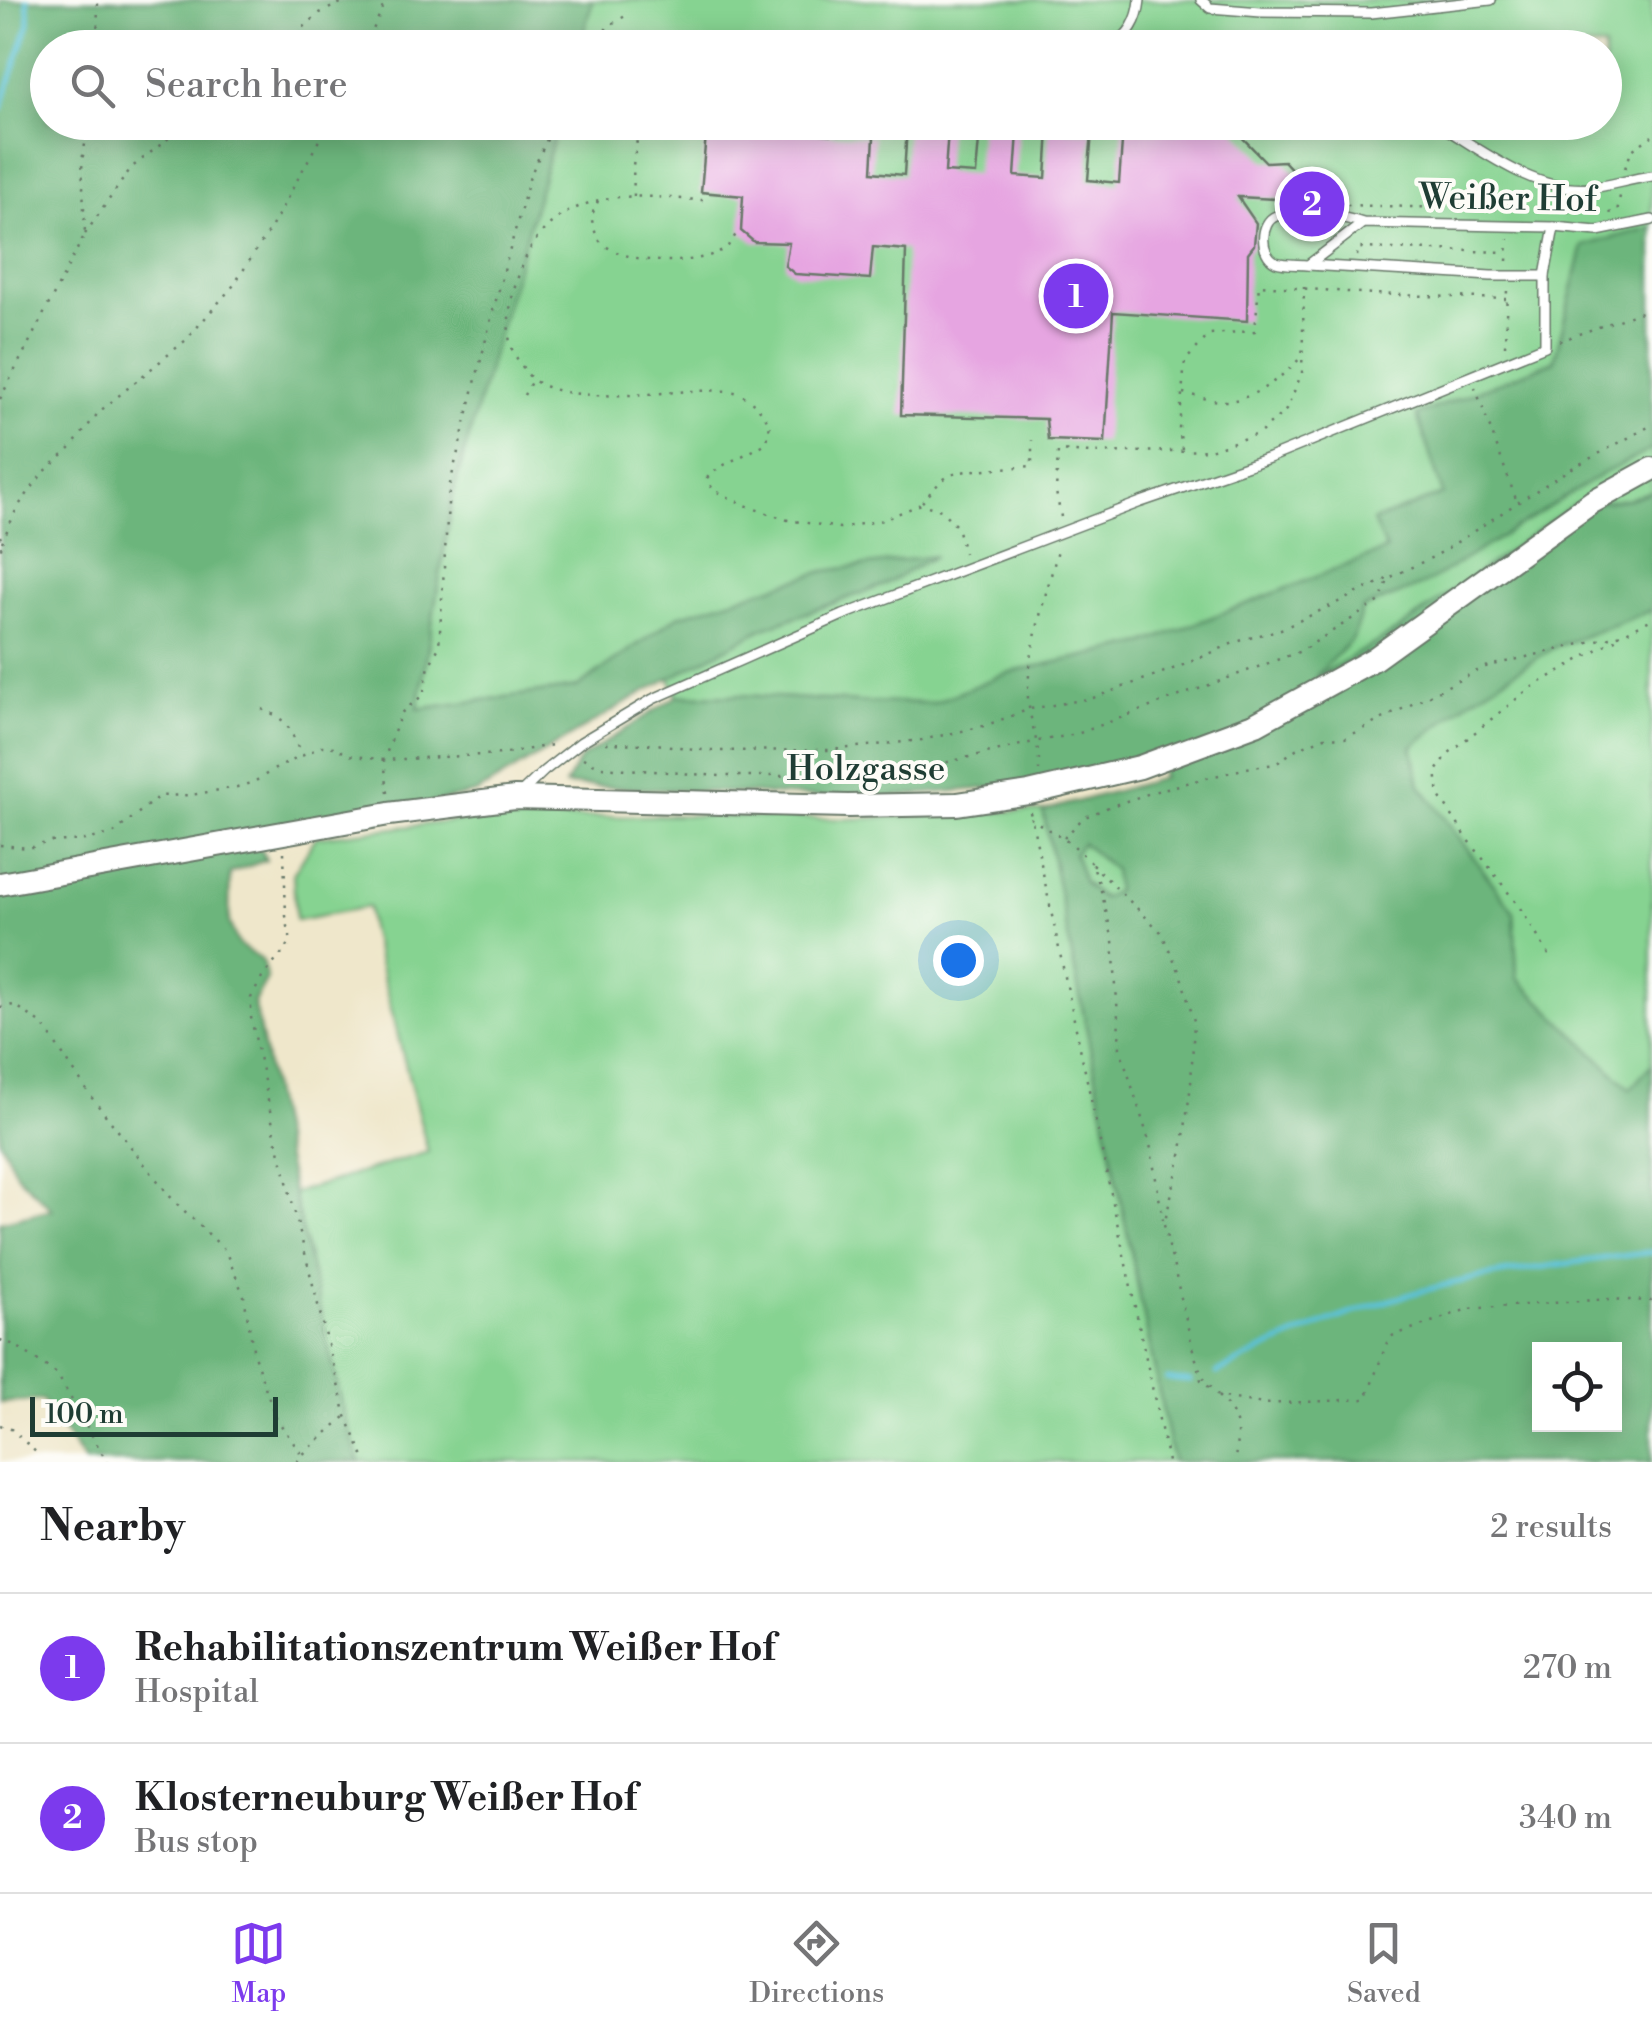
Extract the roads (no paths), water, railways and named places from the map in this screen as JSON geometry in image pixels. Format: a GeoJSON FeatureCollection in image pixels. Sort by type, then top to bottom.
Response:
{"type":"FeatureCollection","features":[{"type":"Feature","properties":{"kind":"street","name":"Holzgasse"},"geometry":{"type":"LineString","coordinates":[[0,884],[390,814],[515,798],[848,806],[958,804],[1029,793],[1140,767],[1256,724],[1374,658],[1592,502],[1652,469]]}},
{"type":"Feature","properties":{"kind":"lane"},"geometry":{"type":"LineString","coordinates":[[1132,30],[1140,0]]}},
{"type":"Feature","properties":{"kind":"lane"},"geometry":{"type":"LineString","coordinates":[[1201,0],[1210,8],[1261,12],[1371,13],[1492,0]]}},
{"type":"Feature","properties":{"kind":"lane"},"geometry":{"type":"LineString","coordinates":[[1465,140],[1514,170],[1564,188],[1591,188],[1652,176]]}},
{"type":"Feature","properties":{"kind":"lane","name":"Weißer Hof"},"geometry":{"type":"LineString","coordinates":[[1308,265],[1277,262],[1269,256],[1264,248],[1264,226],[1272,216],[1285,213],[1345,217],[1363,224],[1597,231],[1652,220]]}},
{"type":"Feature","properties":{"kind":"lane"},"geometry":{"type":"LineString","coordinates":[[1308,265],[1363,224]]}},
{"type":"Feature","properties":{"kind":"lane"},"geometry":{"type":"LineString","coordinates":[[515,798],[581,742],[652,698],[843,615],[1140,502],[1269,458],[1545,346],[1545,276],[1554,227]]}},
{"type":"Feature","properties":{"kind":"lane"},"geometry":{"type":"LineString","coordinates":[[1308,265],[1545,276]]}},
{"type":"Feature","properties":{"kind":"waterway"},"geometry":{"type":"LineString","coordinates":[[0,111],[29,23],[27,0]]}},
{"type":"Feature","properties":{"kind":"waterway"},"geometry":{"type":"LineString","coordinates":[[1217,1373],[1311,1329],[1410,1294],[1499,1274],[1652,1252]]}},
{"type":"Feature","properties":{"kind":"waterway"},"geometry":{"type":"LineString","coordinates":[[1167,1379],[1190,1381]]}},
{"type":"Feature","properties":{"kind":"place","name":"Klosterneuburg Weißer Hof"},"geometry":{"type":"Point","coordinates":[1312,204]}},
{"type":"Feature","properties":{"kind":"place","name":"Rehabilitationszentrum Weißer Hof"},"geometry":{"type":"Point","coordinates":[1076,296]}}]}
